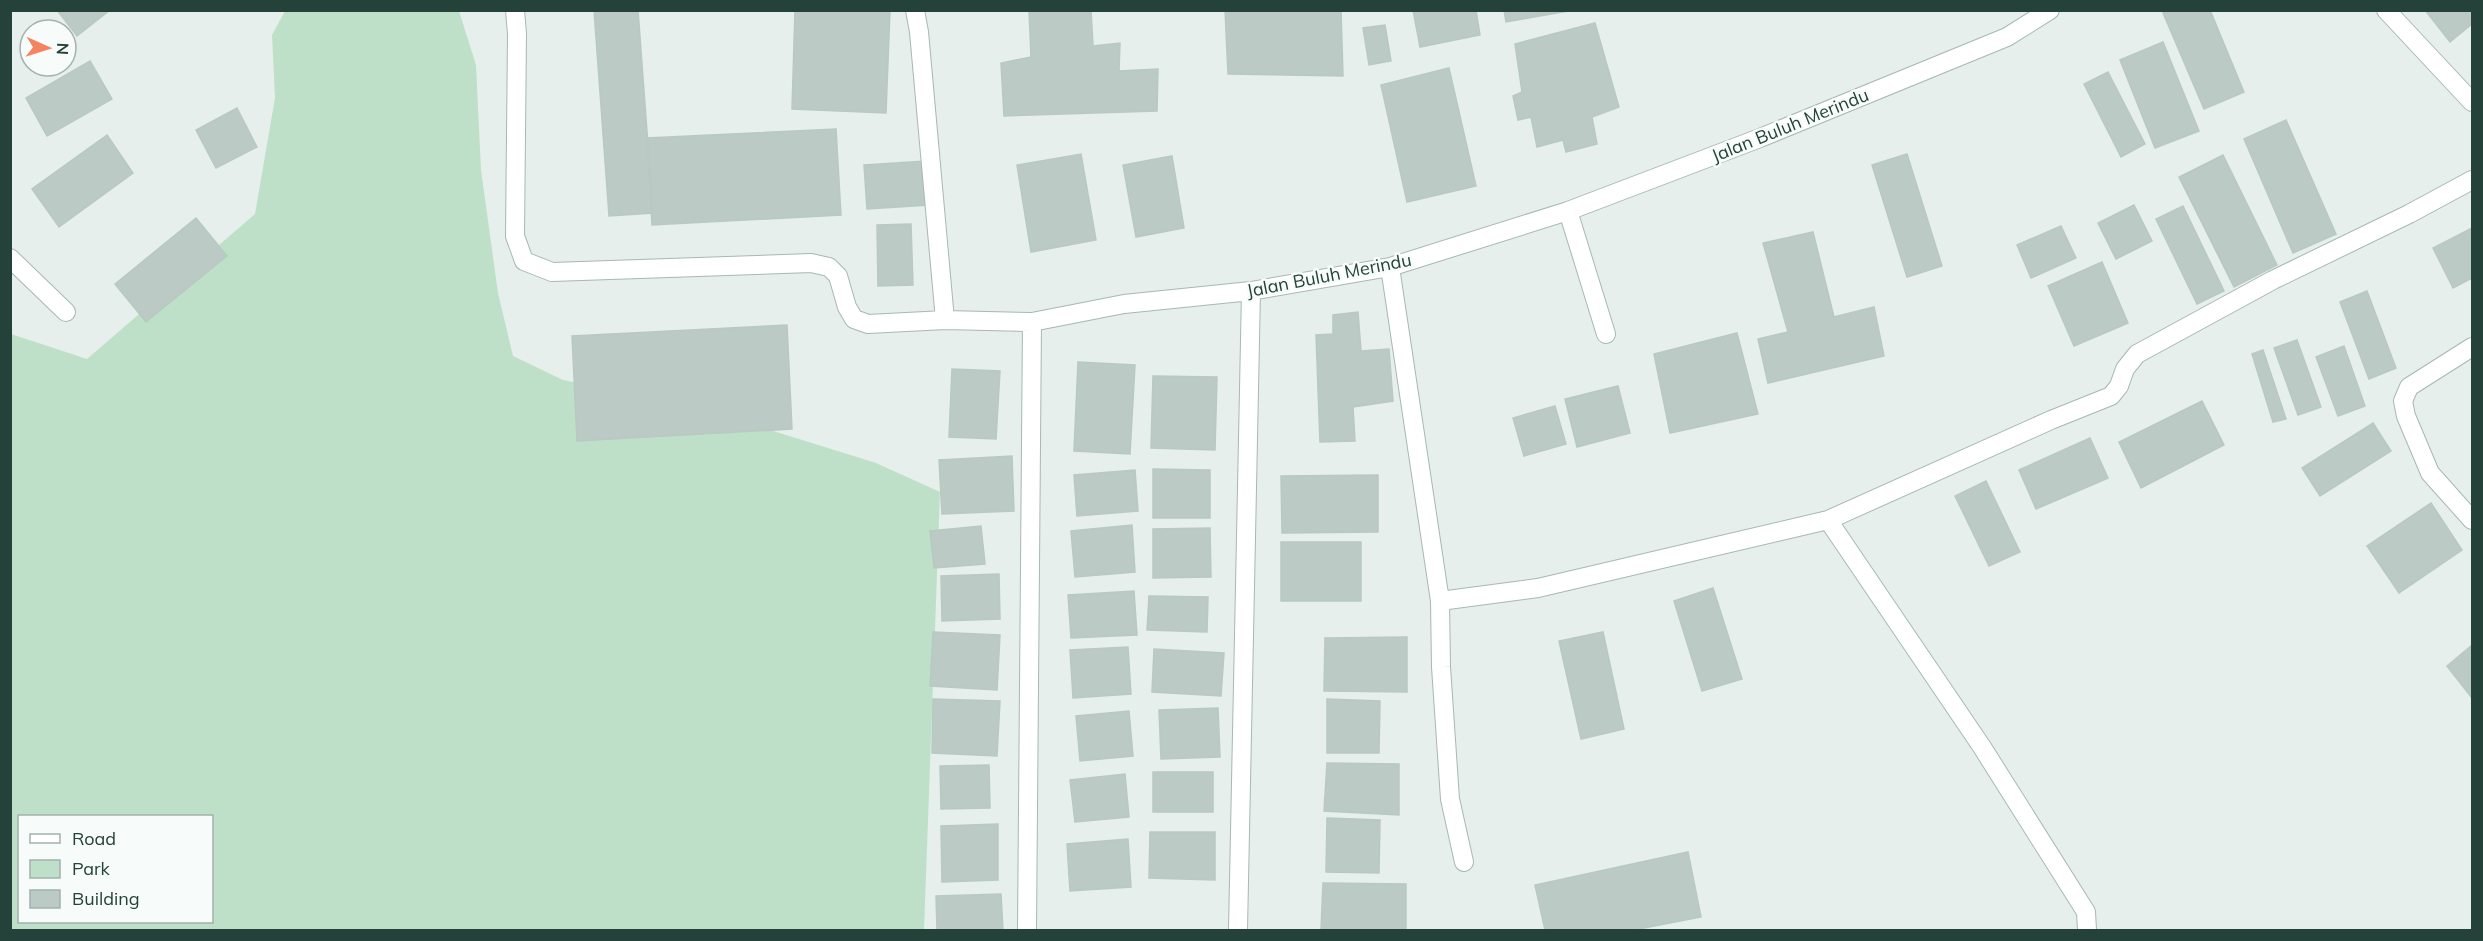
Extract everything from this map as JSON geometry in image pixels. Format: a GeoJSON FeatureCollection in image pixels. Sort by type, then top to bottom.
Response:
{"type":"FeatureCollection","features":[{"type":"Feature","properties":{"kind":"street","name":"Jalan Buluh Merindu"},"geometry":{"type":"LineString","coordinates":[[515,10],[517,34],[515,236],[524,261],[552,272],[811,263],[828,267],[838,276],[847,307],[854,319],[868,324],[945,320],[1032,322],[1124,304],[1251,291],[1390,267],[1568,211],[1760,138],[2007,37],[2050,10]]}},
{"type":"Feature","properties":{"kind":"street"},"geometry":{"type":"LineString","coordinates":[[915,10],[919,32],[945,320]]}},
{"type":"Feature","properties":{"kind":"street"},"geometry":{"type":"LineString","coordinates":[[2386,10],[2472,102]]}},
{"type":"Feature","properties":{"kind":"street"},"geometry":{"type":"LineString","coordinates":[[1440,601],[1539,588],[1828,520],[2040,425],[2111,396],[2120,386],[2125,369],[2137,354],[2272,280],[2409,214],[2472,180]]}},
{"type":"Feature","properties":{"kind":"street"},"geometry":{"type":"LineString","coordinates":[[1568,211],[1605,334]]}},
{"type":"Feature","properties":{"kind":"street"},"geometry":{"type":"LineString","coordinates":[[10,258],[66,312]]}},
{"type":"Feature","properties":{"kind":"street"},"geometry":{"type":"LineString","coordinates":[[1390,267],[1440,601],[1441,667],[1450,799],[1464,862]]}},
{"type":"Feature","properties":{"kind":"street"},"geometry":{"type":"LineString","coordinates":[[1238,930],[1251,291]]}},
{"type":"Feature","properties":{"kind":"street"},"geometry":{"type":"LineString","coordinates":[[1027,930],[1032,322]]}},
{"type":"Feature","properties":{"kind":"street"},"geometry":{"type":"LineString","coordinates":[[2472,347],[2409,387],[2403,401],[2406,416],[2430,473],[2472,520]]}},
{"type":"Feature","properties":{"kind":"street"},"geometry":{"type":"LineString","coordinates":[[1828,520],[1982,747],[2086,912],[2087,930]]}},
{"type":"Feature","properties":{"kind":"green space"},"geometry":{"type":"Polygon","coordinates":[[[285,11],[459,11],[476,65],[481,170],[498,293],[513,356],[563,380],[693,406],[876,463],[940,492],[924,930],[11,930],[11,334],[87,359],[255,214],[275,98],[272,35],[285,11]]]}},
{"type":"Feature","properties":{"kind":"building"},"geometry":{"type":"Polygon","coordinates":[[[57,10],[110,10],[78,35],[78,18],[63,18],[57,10]]]}},
{"type":"Feature","properties":{"kind":"building"},"geometry":{"type":"Polygon","coordinates":[[[594,10],[638,10],[653,213],[609,216],[594,10]]]}},
{"type":"Feature","properties":{"kind":"building"},"geometry":{"type":"Polygon","coordinates":[[[795,10],[890,10],[886,113],[792,109],[795,10]]]}},
{"type":"Feature","properties":{"kind":"building"},"geometry":{"type":"Polygon","coordinates":[[[1029,10],[1091,10],[1093,46],[1120,43],[1119,71],[1158,69],[1157,111],[1004,116],[1001,63],[1031,57],[1029,10]]]}},
{"type":"Feature","properties":{"kind":"building"},"geometry":{"type":"Polygon","coordinates":[[[1225,10],[1341,10],[1343,76],[1228,74],[1225,10]]]}},
{"type":"Feature","properties":{"kind":"building"},"geometry":{"type":"Polygon","coordinates":[[[1413,10],[1476,10],[1480,35],[1420,47],[1413,10]]]}},
{"type":"Feature","properties":{"kind":"building"},"geometry":{"type":"Polygon","coordinates":[[[1504,10],[1574,10],[1506,22],[1504,10]]]}},
{"type":"Feature","properties":{"kind":"building"},"geometry":{"type":"Polygon","coordinates":[[[2170,10],[2210,10],[2244,92],[2204,109],[2163,13],[2170,10]]]}},
{"type":"Feature","properties":{"kind":"building"},"geometry":{"type":"Polygon","coordinates":[[[2425,10],[2472,10],[2472,24],[2450,42],[2425,10]]]}},
{"type":"Feature","properties":{"kind":"building"},"geometry":{"type":"Polygon","coordinates":[[[1595,23],[1619,107],[1592,117],[1597,144],[1566,152],[1563,140],[1537,147],[1531,117],[1518,120],[1513,96],[1522,92],[1515,44],[1595,23]]]}},
{"type":"Feature","properties":{"kind":"building"},"geometry":{"type":"Polygon","coordinates":[[[1385,25],[1391,61],[1369,65],[1363,28],[1385,25]]]}},
{"type":"Feature","properties":{"kind":"building"},"geometry":{"type":"Polygon","coordinates":[[[2163,42],[2199,131],[2155,148],[2120,60],[2163,42]]]}},
{"type":"Feature","properties":{"kind":"building"},"geometry":{"type":"Polygon","coordinates":[[[90,61],[112,99],[47,136],[26,98],[61,78],[78,78],[78,68],[90,61]]]}},
{"type":"Feature","properties":{"kind":"building"},"geometry":{"type":"Polygon","coordinates":[[[1449,68],[1476,186],[1407,202],[1381,85],[1449,68]]]}},
{"type":"Feature","properties":{"kind":"building"},"geometry":{"type":"Polygon","coordinates":[[[2108,72],[2145,144],[2121,157],[2084,84],[2108,72]]]}},
{"type":"Feature","properties":{"kind":"building"},"geometry":{"type":"Polygon","coordinates":[[[237,108],[257,147],[216,168],[196,130],[237,108]]]}},
{"type":"Feature","properties":{"kind":"building"},"geometry":{"type":"Polygon","coordinates":[[[2286,120],[2336,234],[2293,253],[2244,139],[2286,120]]]}},
{"type":"Feature","properties":{"kind":"building"},"geometry":{"type":"Polygon","coordinates":[[[836,129],[841,215],[652,225],[647,138],[836,129]]]}},
{"type":"Feature","properties":{"kind":"building"},"geometry":{"type":"Polygon","coordinates":[[[107,135],[133,173],[59,227],[32,189],[107,135]]]}},
{"type":"Feature","properties":{"kind":"building"},"geometry":{"type":"Polygon","coordinates":[[[1081,154],[1096,240],[1031,252],[1017,165],[1081,154]]]}},
{"type":"Feature","properties":{"kind":"building"},"geometry":{"type":"Polygon","coordinates":[[[1907,154],[1942,266],[1907,277],[1872,165],[1907,154]]]}},
{"type":"Feature","properties":{"kind":"building"},"geometry":{"type":"Polygon","coordinates":[[[2223,155],[2277,265],[2234,287],[2179,177],[2223,155]]]}},
{"type":"Feature","properties":{"kind":"building"},"geometry":{"type":"Polygon","coordinates":[[[1172,156],[1184,228],[1136,237],[1123,165],[1172,156]]]}},
{"type":"Feature","properties":{"kind":"building"},"geometry":{"type":"Polygon","coordinates":[[[926,161],[929,205],[867,209],[864,165],[926,161]]]}},
{"type":"Feature","properties":{"kind":"building"},"geometry":{"type":"Polygon","coordinates":[[[2134,205],[2152,241],[2116,259],[2098,223],[2134,205]]]}},
{"type":"Feature","properties":{"kind":"building"},"geometry":{"type":"Polygon","coordinates":[[[2183,206],[2224,291],[2197,304],[2156,219],[2183,206]]]}},
{"type":"Feature","properties":{"kind":"building"},"geometry":{"type":"Polygon","coordinates":[[[196,218],[227,256],[146,322],[115,284],[196,218]]]}},
{"type":"Feature","properties":{"kind":"building"},"geometry":{"type":"Polygon","coordinates":[[[911,224],[913,285],[878,286],[877,225],[911,224]]]}},
{"type":"Feature","properties":{"kind":"building"},"geometry":{"type":"Polygon","coordinates":[[[2061,226],[2076,258],[2031,278],[2017,245],[2061,226]]]}},
{"type":"Feature","properties":{"kind":"building"},"geometry":{"type":"Polygon","coordinates":[[[2472,228],[2472,278],[2453,288],[2433,248],[2472,228]]]}},
{"type":"Feature","properties":{"kind":"building"},"geometry":{"type":"Polygon","coordinates":[[[1813,232],[1834,317],[1874,307],[1884,356],[1768,383],[1758,339],[1788,332],[1763,243],[1813,232]]]}},
{"type":"Feature","properties":{"kind":"building"},"geometry":{"type":"Polygon","coordinates":[[[2102,262],[2128,323],[2074,346],[2048,286],[2102,262]]]}},
{"type":"Feature","properties":{"kind":"building"},"geometry":{"type":"Polygon","coordinates":[[[2367,291],[2396,368],[2369,379],[2340,302],[2367,291]]]}},
{"type":"Feature","properties":{"kind":"building"},"geometry":{"type":"Polygon","coordinates":[[[1358,312],[1361,351],[1389,349],[1393,401],[1353,407],[1355,441],[1320,442],[1316,335],[1333,334],[1333,315],[1358,312]]]}},
{"type":"Feature","properties":{"kind":"building"},"geometry":{"type":"Polygon","coordinates":[[[787,325],[792,429],[577,441],[572,336],[787,325]]]}},
{"type":"Feature","properties":{"kind":"building"},"geometry":{"type":"Polygon","coordinates":[[[1737,333],[1758,414],[1670,433],[1654,354],[1737,333]]]}},
{"type":"Feature","properties":{"kind":"building"},"geometry":{"type":"Polygon","coordinates":[[[2297,340],[2321,407],[2298,415],[2274,348],[2297,340]]]}},
{"type":"Feature","properties":{"kind":"building"},"geometry":{"type":"Polygon","coordinates":[[[2344,346],[2365,406],[2338,416],[2316,357],[2344,346]]]}},
{"type":"Feature","properties":{"kind":"building"},"geometry":{"type":"Polygon","coordinates":[[[2263,350],[2286,419],[2273,422],[2252,354],[2263,350]]]}},
{"type":"Feature","properties":{"kind":"building"},"geometry":{"type":"Polygon","coordinates":[[[1078,362],[1135,365],[1130,454],[1074,451],[1078,362]]]}},
{"type":"Feature","properties":{"kind":"building"},"geometry":{"type":"Polygon","coordinates":[[[952,369],[1000,371],[996,439],[949,437],[952,369]]]}},
{"type":"Feature","properties":{"kind":"building"},"geometry":{"type":"Polygon","coordinates":[[[1153,376],[1217,377],[1215,450],[1151,448],[1153,376]]]}},
{"type":"Feature","properties":{"kind":"building"},"geometry":{"type":"Polygon","coordinates":[[[1618,386],[1630,433],[1577,447],[1565,399],[1618,386]]]}},
{"type":"Feature","properties":{"kind":"building"},"geometry":{"type":"Polygon","coordinates":[[[2202,401],[2224,445],[2141,488],[2119,442],[2202,401]]]}},
{"type":"Feature","properties":{"kind":"building"},"geometry":{"type":"Polygon","coordinates":[[[1555,406],[1566,444],[1524,456],[1513,418],[1555,406]]]}},
{"type":"Feature","properties":{"kind":"building"},"geometry":{"type":"Polygon","coordinates":[[[2373,423],[2391,451],[2320,496],[2302,468],[2373,423]]]}},
{"type":"Feature","properties":{"kind":"building"},"geometry":{"type":"Polygon","coordinates":[[[2090,438],[2108,478],[2036,509],[2019,470],[2090,438]]]}},
{"type":"Feature","properties":{"kind":"building"},"geometry":{"type":"Polygon","coordinates":[[[1012,456],[1014,511],[942,514],[939,460],[1012,456]]]}},
{"type":"Feature","properties":{"kind":"building"},"geometry":{"type":"Polygon","coordinates":[[[1153,469],[1210,470],[1210,518],[1153,518],[1153,469]]]}},
{"type":"Feature","properties":{"kind":"building"},"geometry":{"type":"Polygon","coordinates":[[[1135,470],[1138,511],[1077,516],[1074,475],[1135,470]]]}},
{"type":"Feature","properties":{"kind":"building"},"geometry":{"type":"Polygon","coordinates":[[[1378,475],[1378,532],[1282,533],[1281,476],[1378,475]]]}},
{"type":"Feature","properties":{"kind":"building"},"geometry":{"type":"Polygon","coordinates":[[[1986,481],[2020,552],[1989,566],[1955,496],[1986,481]]]}},
{"type":"Feature","properties":{"kind":"building"},"geometry":{"type":"Polygon","coordinates":[[[2431,503],[2462,550],[2399,593],[2367,546],[2431,503]]]}},
{"type":"Feature","properties":{"kind":"building"},"geometry":{"type":"Polygon","coordinates":[[[1132,525],[1135,572],[1075,577],[1071,531],[1132,525]]]}},
{"type":"Feature","properties":{"kind":"building"},"geometry":{"type":"Polygon","coordinates":[[[981,526],[985,564],[934,568],[930,531],[981,526]]]}},
{"type":"Feature","properties":{"kind":"building"},"geometry":{"type":"Polygon","coordinates":[[[1210,528],[1211,577],[1153,578],[1153,529],[1210,528]]]}},
{"type":"Feature","properties":{"kind":"building"},"geometry":{"type":"Polygon","coordinates":[[[1281,542],[1361,542],[1361,601],[1281,601],[1281,542]]]}},
{"type":"Feature","properties":{"kind":"building"},"geometry":{"type":"Polygon","coordinates":[[[999,574],[1000,619],[942,621],[941,576],[999,574]]]}},
{"type":"Feature","properties":{"kind":"building"},"geometry":{"type":"Polygon","coordinates":[[[1713,588],[1742,679],[1702,691],[1674,601],[1713,588]]]}},
{"type":"Feature","properties":{"kind":"building"},"geometry":{"type":"Polygon","coordinates":[[[1134,591],[1137,635],[1071,638],[1068,595],[1134,591]]]}},
{"type":"Feature","properties":{"kind":"building"},"geometry":{"type":"Polygon","coordinates":[[[1149,596],[1208,597],[1207,632],[1147,630],[1149,596]]]}},
{"type":"Feature","properties":{"kind":"building"},"geometry":{"type":"Polygon","coordinates":[[[933,632],[1000,635],[997,690],[930,686],[933,632]]]}},
{"type":"Feature","properties":{"kind":"building"},"geometry":{"type":"Polygon","coordinates":[[[1603,632],[1624,729],[1581,739],[1559,641],[1603,632]]]}},
{"type":"Feature","properties":{"kind":"building"},"geometry":{"type":"Polygon","coordinates":[[[1407,637],[1407,692],[1324,691],[1325,638],[1407,637]]]}},
{"type":"Feature","properties":{"kind":"building"},"geometry":{"type":"Polygon","coordinates":[[[2472,645],[2472,698],[2447,666],[2472,645]]]}},
{"type":"Feature","properties":{"kind":"building"},"geometry":{"type":"Polygon","coordinates":[[[1128,647],[1131,694],[1073,698],[1070,650],[1128,647]]]}},
{"type":"Feature","properties":{"kind":"building"},"geometry":{"type":"Polygon","coordinates":[[[1154,649],[1224,653],[1221,696],[1152,692],[1154,649]]]}},
{"type":"Feature","properties":{"kind":"building"},"geometry":{"type":"Polygon","coordinates":[[[933,699],[1000,701],[997,756],[932,753],[933,699]]]}},
{"type":"Feature","properties":{"kind":"building"},"geometry":{"type":"Polygon","coordinates":[[[1327,699],[1380,701],[1379,753],[1327,753],[1327,699]]]}},
{"type":"Feature","properties":{"kind":"building"},"geometry":{"type":"Polygon","coordinates":[[[1218,708],[1220,757],[1161,759],[1159,710],[1218,708]]]}},
{"type":"Feature","properties":{"kind":"building"},"geometry":{"type":"Polygon","coordinates":[[[1129,711],[1133,756],[1080,761],[1076,716],[1129,711]]]}},
{"type":"Feature","properties":{"kind":"building"},"geometry":{"type":"Polygon","coordinates":[[[1327,763],[1399,764],[1399,815],[1324,811],[1327,763]]]}},
{"type":"Feature","properties":{"kind":"building"},"geometry":{"type":"Polygon","coordinates":[[[989,765],[990,808],[941,809],[940,766],[989,765]]]}},
{"type":"Feature","properties":{"kind":"building"},"geometry":{"type":"Polygon","coordinates":[[[1153,772],[1213,772],[1213,812],[1153,812],[1153,772]]]}},
{"type":"Feature","properties":{"kind":"building"},"geometry":{"type":"Polygon","coordinates":[[[1125,774],[1129,817],[1075,822],[1070,780],[1125,774]]]}},
{"type":"Feature","properties":{"kind":"building"},"geometry":{"type":"Polygon","coordinates":[[[1327,818],[1380,820],[1379,873],[1326,872],[1327,818]]]}},
{"type":"Feature","properties":{"kind":"building"},"geometry":{"type":"Polygon","coordinates":[[[998,824],[998,880],[942,882],[941,826],[998,824]]]}},
{"type":"Feature","properties":{"kind":"building"},"geometry":{"type":"Polygon","coordinates":[[[1150,832],[1215,832],[1215,880],[1149,878],[1150,832]]]}},
{"type":"Feature","properties":{"kind":"building"},"geometry":{"type":"Polygon","coordinates":[[[1128,839],[1131,887],[1070,891],[1067,844],[1128,839]]]}},
{"type":"Feature","properties":{"kind":"building"},"geometry":{"type":"Polygon","coordinates":[[[1688,852],[1701,917],[1634,930],[1545,930],[1535,885],[1688,852]]]}},
{"type":"Feature","properties":{"kind":"building"},"geometry":{"type":"Polygon","coordinates":[[[1323,883],[1406,884],[1406,930],[1321,930],[1323,883]]]}},
{"type":"Feature","properties":{"kind":"building"},"geometry":{"type":"Polygon","coordinates":[[[1001,894],[1003,930],[937,930],[936,896],[1001,894]]]}}]}
